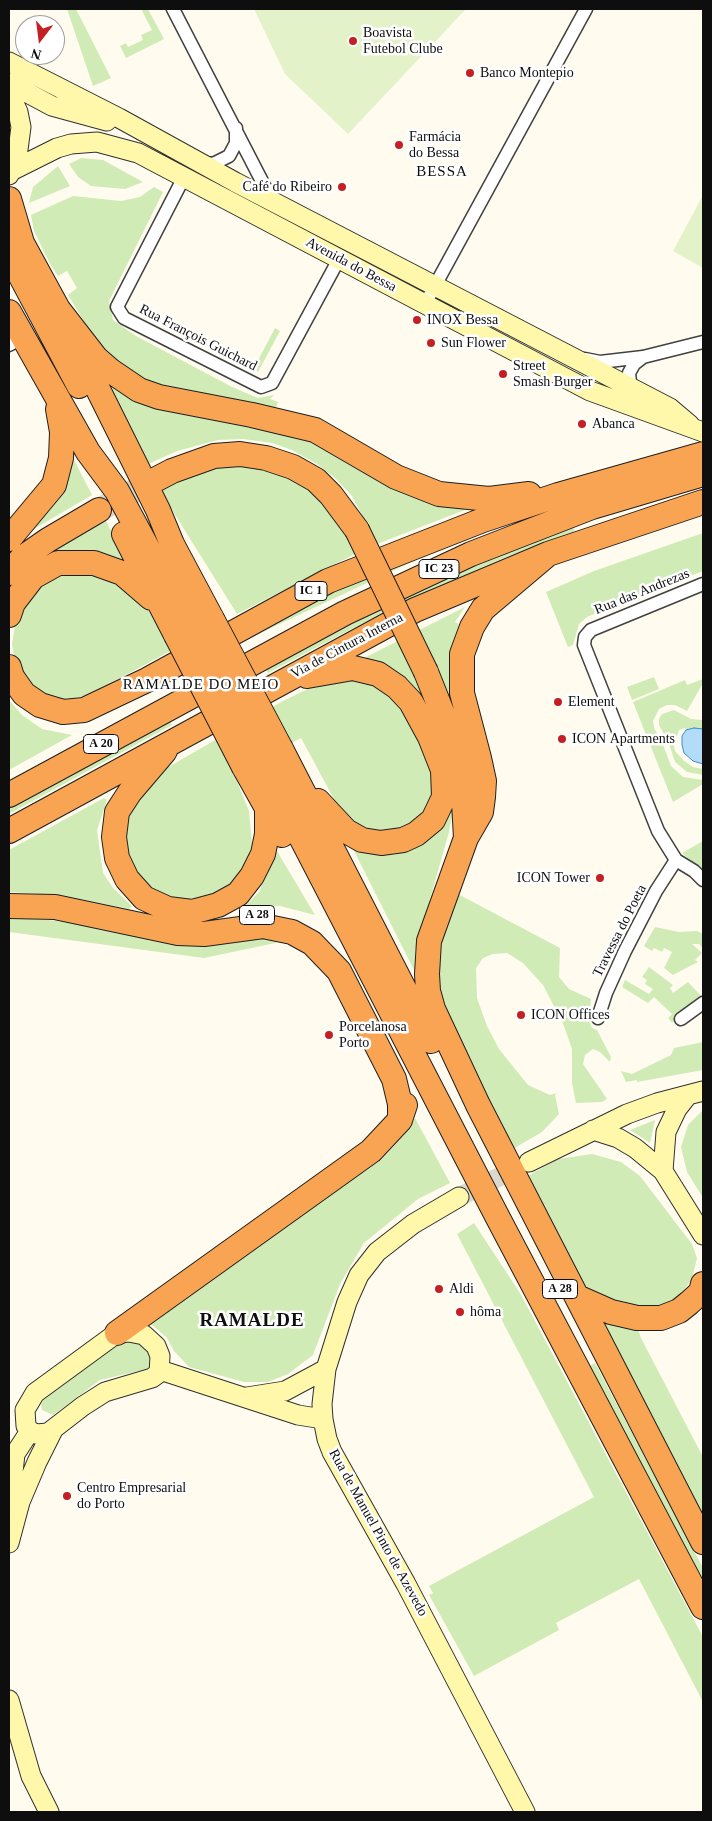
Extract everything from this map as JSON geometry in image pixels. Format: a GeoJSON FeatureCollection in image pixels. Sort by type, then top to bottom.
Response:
{"type":"FeatureCollection","features":[{"type":"Feature","properties":{"kind":"highway"},"geometry":{"type":"LineString","coordinates":[[9,199],[22,243],[58,308],[158,510],[172,544],[193,628]]}},
{"type":"Feature","properties":{"kind":"highway"},"geometry":{"type":"LineString","coordinates":[[9,254],[146,514],[172,544]]}},
{"type":"Feature","properties":{"kind":"highway"},"geometry":{"type":"LineString","coordinates":[[9,278],[98,445],[117,491],[193,628],[261,758],[267,808],[263,854],[252,876],[238,894],[218,905],[192,912],[168,909],[144,898],[127,879],[117,858],[114,837],[117,812],[130,792],[174,740]]}},
{"type":"Feature","properties":{"kind":"highway"},"geometry":{"type":"LineString","coordinates":[[58,308],[96,358],[111,372],[139,390],[158,397],[252,415],[315,430],[396,476],[439,494],[489,499],[540,492],[558,495]]}},
{"type":"Feature","properties":{"kind":"highway"},"geometry":{"type":"LineString","coordinates":[[9,312],[16,342],[56,399],[88,452],[117,491]]}},
{"type":"Feature","properties":{"kind":"highway"},"geometry":{"type":"LineString","coordinates":[[9,539],[54,485],[61,458],[62,432],[56,399]]}},
{"type":"Feature","properties":{"kind":"highway"},"geometry":{"type":"LineString","coordinates":[[88,452],[104,495],[160,606]]}},
{"type":"Feature","properties":{"kind":"highway"},"geometry":{"type":"LineString","coordinates":[[151,482],[172,470],[214,456],[240,454],[266,458],[293,467],[316,480],[331,495],[357,530],[426,672],[458,752],[465,782],[466,838]]}},
{"type":"Feature","properties":{"kind":"highway","name":"IC 1"},"geometry":{"type":"LineString","coordinates":[[9,667],[12,677],[24,694],[40,705],[63,712],[84,710],[147,680],[328,581],[483,520],[558,495],[703,454]]}},
{"type":"Feature","properties":{"kind":"highway","name":"Via de Cintura Interna"},"geometry":{"type":"LineString","coordinates":[[9,795],[345,613],[470,554],[592,507],[703,474]]}},
{"type":"Feature","properties":{"kind":"highway","name":"Via de Cintura Interna"},"geometry":{"type":"LineString","coordinates":[[9,831],[280,681],[415,610],[548,554],[703,502]]}},
{"type":"Feature","properties":{"kind":"highway"},"geometry":{"type":"LineString","coordinates":[[9,573],[22,558],[48,540],[99,510]]}},
{"type":"Feature","properties":{"kind":"highway"},"geometry":{"type":"LineString","coordinates":[[466,838],[481,812],[484,781],[480,758],[464,706],[462,654],[472,627],[483,609],[548,554]]}},
{"type":"Feature","properties":{"kind":"highway"},"geometry":{"type":"LineString","coordinates":[[9,614],[12,603],[33,577],[58,563],[94,563],[122,573],[160,606],[193,628]]}},
{"type":"Feature","properties":{"kind":"highway","name":"A 28"},"geometry":{"type":"LineString","coordinates":[[193,628],[438,1104],[703,1607]]}},
{"type":"Feature","properties":{"kind":"highway"},"geometry":{"type":"LineString","coordinates":[[280,681],[353,668],[378,674],[397,687],[411,702],[430,737],[443,770],[444,797],[433,820],[416,834],[403,840],[381,843],[362,840],[346,831],[293,773]]}},
{"type":"Feature","properties":{"kind":"highway","name":"A 28"},"geometry":{"type":"LineString","coordinates":[[261,758],[293,773],[467,1110],[506,1191],[648,1452],[662,1462]]}},
{"type":"Feature","properties":{"kind":"highway"},"geometry":{"type":"LineString","coordinates":[[267,808],[351,960]]}},
{"type":"Feature","properties":{"kind":"highway","name":"A 28"},"geometry":{"type":"LineString","coordinates":[[466,838],[429,941],[427,974],[433,1008],[500,1147],[703,1542]]}},
{"type":"Feature","properties":{"kind":"highway","name":"A 28"},"geometry":{"type":"LineString","coordinates":[[9,906],[55,907],[150,926],[200,924],[267,914],[300,920],[321,933],[351,960],[422,1092],[438,1104]]}},
{"type":"Feature","properties":{"kind":"highway"},"geometry":{"type":"LineString","coordinates":[[150,926],[178,933],[204,934],[263,926],[292,932],[312,943],[339,971],[394,1079],[400,1104],[400,1120]]}},
{"type":"Feature","properties":{"kind":"highway"},"geometry":{"type":"LineString","coordinates":[[117,1333],[371,1151],[400,1120],[406,1101],[409,1069]]}},
{"type":"Feature","properties":{"kind":"highway","name":"A 28"},"geometry":{"type":"LineString","coordinates":[[467,1110],[500,1147]]}},
{"type":"Feature","properties":{"kind":"highway"},"geometry":{"type":"LineString","coordinates":[[577,1297],[611,1312],[637,1318],[661,1318],[679,1311],[703,1289]]}},
{"type":"Feature","properties":{"kind":"main road","name":"Avenida do Bessa"},"geometry":{"type":"LineString","coordinates":[[9,62],[571,356],[576,361],[670,408],[696,428]]}},
{"type":"Feature","properties":{"kind":"main road","name":"Avenida do Bessa"},"geometry":{"type":"LineString","coordinates":[[9,83],[52,106],[101,119],[159,141]]}},
{"type":"Feature","properties":{"kind":"main road"},"geometry":{"type":"LineString","coordinates":[[9,92],[18,112],[21,127],[20,142],[10,173]]}},
{"type":"Feature","properties":{"kind":"main road","name":"Avenida do Bessa"},"geometry":{"type":"LineString","coordinates":[[10,173],[57,148],[97,142],[138,153],[184,179],[590,391],[696,428]]}},
{"type":"Feature","properties":{"kind":"main road"},"geometry":{"type":"LineString","coordinates":[[529,1162],[593,1130],[657,1103],[696,1093]]}},
{"type":"Feature","properties":{"kind":"main road"},"geometry":{"type":"LineString","coordinates":[[663,1171],[666,1132],[677,1108],[696,1093]]}},
{"type":"Feature","properties":{"kind":"main road"},"geometry":{"type":"LineString","coordinates":[[593,1130],[618,1138],[635,1148],[663,1171],[703,1235]]}},
{"type":"Feature","properties":{"kind":"main road","name":"Rua de Manuel Pinto de Azevedo"},"geometry":{"type":"LineString","coordinates":[[459,1197],[413,1224],[377,1252],[359,1275],[347,1302],[326,1369],[322,1419],[332,1452],[406,1584],[525,1812]]}},
{"type":"Feature","properties":{"kind":"main road"},"geometry":{"type":"LineString","coordinates":[[157,1368],[156,1346],[144,1336],[129,1332],[117,1333],[34,1393],[24,1410],[26,1426],[30,1431],[44,1435],[105,1392],[157,1368],[193,1382],[247,1397],[298,1415],[322,1419]]}},
{"type":"Feature","properties":{"kind":"main road"},"geometry":{"type":"LineString","coordinates":[[247,1397],[285,1391],[326,1369]]}},
{"type":"Feature","properties":{"kind":"main road"},"geometry":{"type":"LineString","coordinates":[[9,1543],[20,1502],[53,1430]]}},
{"type":"Feature","properties":{"kind":"main road"},"geometry":{"type":"LineString","coordinates":[[9,1509],[15,1454],[30,1431]]}},
{"type":"Feature","properties":{"kind":"main road"},"geometry":{"type":"LineString","coordinates":[[9,1700],[31,1776],[49,1812]]}},
{"type":"Feature","properties":{"kind":"street"},"geometry":{"type":"LineString","coordinates":[[173,9],[267,191],[278,204]]}},
{"type":"Feature","properties":{"kind":"street"},"geometry":{"type":"LineString","coordinates":[[425,304],[586,9]]}},
{"type":"Feature","properties":{"kind":"street"},"geometry":{"type":"LineString","coordinates":[[199,162],[213,164],[229,156],[236,143],[236,128]]}},
{"type":"Feature","properties":{"kind":"street","name":"Rua François Guichard"},"geometry":{"type":"LineString","coordinates":[[184,179],[117,306],[124,318],[261,388],[272,383],[339,259]]}},
{"type":"Feature","properties":{"kind":"street"},"geometry":{"type":"LineString","coordinates":[[571,356],[600,362],[643,357],[703,342]]}},
{"type":"Feature","properties":{"kind":"street"},"geometry":{"type":"LineString","coordinates":[[634,390],[630,382],[630,373],[634,364],[643,357]]}},
{"type":"Feature","properties":{"kind":"street","name":"Rua das Andrezas"},"geometry":{"type":"LineString","coordinates":[[676,860],[658,831],[584,645],[585,637],[591,630],[703,584]]}},
{"type":"Feature","properties":{"kind":"street"},"geometry":{"type":"LineString","coordinates":[[676,860],[694,871],[703,880]]}},
{"type":"Feature","properties":{"kind":"street","name":"Travessa do Poeta"},"geometry":{"type":"LineString","coordinates":[[598,1018],[606,993],[625,951],[656,891],[676,860]]}},
{"type":"Feature","properties":{"kind":"street"},"geometry":{"type":"LineString","coordinates":[[681,1019],[703,1002]]}},
{"type":"Feature","properties":{"kind":"green space"},"geometry":{"type":"Polygon","coordinates":[[[67,9],[76,9],[111,78],[93,86],[67,9]]]}},
{"type":"Feature","properties":{"kind":"green space"},"geometry":{"type":"Polygon","coordinates":[[[141,9],[148,9],[164,39],[126,58],[120,46],[126,43],[128,47],[143,40],[141,35],[152,30],[141,9]]]}},
{"type":"Feature","properties":{"kind":"green space","name":"Boavista Futebol Clube"},"geometry":{"type":"Polygon","coordinates":[[[254,9],[466,9],[348,134],[285,74],[254,9]]]}},
{"type":"Feature","properties":{"kind":"green space"},"geometry":{"type":"Polygon","coordinates":[[[81,158],[103,160],[143,182],[125,189],[91,186],[78,177],[69,164],[81,158]]]}},
{"type":"Feature","properties":{"kind":"green space"},"geometry":{"type":"Polygon","coordinates":[[[58,166],[70,186],[29,203],[33,187],[58,166]]]}},
{"type":"Feature","properties":{"kind":"green space"},"geometry":{"type":"Polygon","coordinates":[[[154,187],[163,192],[109,301],[113,320],[136,336],[232,387],[258,398],[274,395],[270,399],[278,402],[276,408],[145,381],[116,363],[89,330],[68,295],[77,288],[67,271],[58,276],[50,264],[34,231],[31,215],[73,196],[121,201],[140,197],[154,187]]]}},
{"type":"Feature","properties":{"kind":"green space"},"geometry":{"type":"Polygon","coordinates":[[[703,195],[703,268],[673,251],[703,195]]]}},
{"type":"Feature","properties":{"kind":"green space"},"geometry":{"type":"Polygon","coordinates":[[[275,328],[280,331],[258,372],[253,370],[275,328]]]}},
{"type":"Feature","properties":{"kind":"green space"},"geometry":{"type":"Polygon","coordinates":[[[102,376],[266,422],[475,506],[377,544],[352,496],[335,478],[317,464],[292,450],[272,443],[243,439],[218,440],[177,451],[146,465],[102,376]]]}},
{"type":"Feature","properties":{"kind":"green space"},"geometry":{"type":"Polygon","coordinates":[[[72,456],[92,495],[22,536],[72,456]]]}},
{"type":"Feature","properties":{"kind":"green space"},"geometry":{"type":"Polygon","coordinates":[[[237,460],[286,472],[329,504],[357,553],[237,614],[159,489],[176,480],[237,460]]]}},
{"type":"Feature","properties":{"kind":"green space"},"geometry":{"type":"Polygon","coordinates":[[[104,518],[130,565],[40,559],[104,518]]]}},
{"type":"Feature","properties":{"kind":"green space"},"geometry":{"type":"Polygon","coordinates":[[[572,525],[575,531],[506,557],[405,601],[268,673],[264,667],[316,639],[490,556],[572,525]]]}},
{"type":"Feature","properties":{"kind":"green space"},"geometry":{"type":"Polygon","coordinates":[[[703,533],[703,571],[587,617],[579,624],[573,645],[568,647],[546,592],[594,571],[703,533]]]}},
{"type":"Feature","properties":{"kind":"green space"},"geometry":{"type":"Polygon","coordinates":[[[454,542],[250,638],[247,633],[330,588],[454,542]]]}},
{"type":"Feature","properties":{"kind":"green space"},"geometry":{"type":"Polygon","coordinates":[[[73,571],[107,575],[147,608],[172,650],[91,694],[72,699],[52,698],[34,689],[15,663],[12,644],[15,625],[20,611],[41,586],[54,577],[73,571]]]}},
{"type":"Feature","properties":{"kind":"green space"},"geometry":{"type":"Polygon","coordinates":[[[465,607],[455,622],[459,624],[449,654],[450,697],[432,660],[411,670],[427,702],[409,681],[366,660],[366,657],[465,607]]]}},
{"type":"Feature","properties":{"kind":"green space"},"geometry":{"type":"Polygon","coordinates":[[[347,677],[382,686],[410,711],[437,785],[424,815],[398,831],[384,833],[359,828],[342,814],[301,738],[234,774],[249,811],[252,845],[246,867],[233,882],[217,894],[196,901],[173,899],[152,891],[133,872],[122,850],[125,813],[158,773],[283,701],[320,683],[347,677]]]}},
{"type":"Feature","properties":{"kind":"green space"},"geometry":{"type":"Polygon","coordinates":[[[654,677],[659,689],[632,700],[627,687],[654,677]]]}},
{"type":"Feature","properties":{"kind":"green space"},"geometry":{"type":"Polygon","coordinates":[[[703,679],[703,683],[687,711],[675,705],[667,705],[659,709],[653,721],[654,728],[662,742],[671,766],[683,777],[703,780],[703,784],[673,802],[633,702],[685,680],[687,685],[703,679]]]}},
{"type":"Feature","properties":{"kind":"green space"},"geometry":{"type":"Polygon","coordinates":[[[9,700],[22,715],[42,729],[72,735],[9,770],[9,700]]]}},
{"type":"Feature","properties":{"kind":"green space"},"geometry":{"type":"Polygon","coordinates":[[[674,710],[691,719],[703,720],[703,729],[686,730],[685,728],[679,730],[674,745],[675,751],[683,760],[693,767],[703,769],[703,775],[687,772],[675,762],[669,744],[659,725],[659,719],[662,714],[674,710]]]}},
{"type":"Feature","properties":{"kind":"green space"},"geometry":{"type":"Polygon","coordinates":[[[169,718],[172,725],[9,814],[9,807],[169,718]]]}},
{"type":"Feature","properties":{"kind":"green space"},"geometry":{"type":"Polygon","coordinates":[[[455,797],[449,832],[415,952],[415,972],[352,847],[379,851],[455,797]]]}},
{"type":"Feature","properties":{"kind":"green space"},"geometry":{"type":"Polygon","coordinates":[[[104,798],[107,800],[97,830],[103,873],[113,888],[132,906],[129,909],[60,895],[9,892],[9,850],[104,798]]]}},
{"type":"Feature","properties":{"kind":"green space"},"geometry":{"type":"Polygon","coordinates":[[[703,841],[703,871],[682,853],[703,841]]]}},
{"type":"Feature","properties":{"kind":"green space"},"geometry":{"type":"Polygon","coordinates":[[[274,846],[315,915],[280,906],[245,906],[259,892],[270,867],[274,846]]]}},
{"type":"Feature","properties":{"kind":"green space"},"geometry":{"type":"Polygon","coordinates":[[[456,893],[560,948],[559,977],[569,989],[591,999],[589,1021],[592,1028],[597,1030],[611,1057],[610,1062],[600,1052],[593,1049],[585,1055],[583,1064],[607,1099],[602,1102],[576,1103],[572,1083],[572,1049],[564,1026],[543,985],[523,963],[507,953],[493,954],[483,958],[476,968],[477,998],[487,1026],[499,1049],[528,1085],[550,1095],[557,1093],[555,1095],[559,1114],[542,1132],[511,1150],[442,1013],[434,964],[456,893]]]}},
{"type":"Feature","properties":{"kind":"green space"},"geometry":{"type":"Polygon","coordinates":[[[9,916],[66,922],[187,942],[270,935],[285,941],[204,958],[9,932],[9,916]]]}},
{"type":"Feature","properties":{"kind":"green space"},"geometry":{"type":"Polygon","coordinates":[[[655,927],[679,932],[697,931],[703,934],[703,949],[699,944],[692,944],[702,953],[695,960],[698,962],[673,975],[664,968],[672,952],[664,948],[662,952],[654,948],[652,951],[644,946],[655,927]]]}},
{"type":"Feature","properties":{"kind":"green space"},"geometry":{"type":"Polygon","coordinates":[[[649,967],[673,985],[670,988],[673,993],[688,982],[703,998],[672,1023],[668,1018],[672,1014],[654,997],[648,1003],[622,987],[625,980],[649,994],[653,989],[645,984],[647,980],[642,977],[649,967]]]}},
{"type":"Feature","properties":{"kind":"green space"},"geometry":{"type":"Polygon","coordinates":[[[703,1042],[703,1070],[637,1082],[637,1080],[626,1082],[621,1071],[632,1074],[671,1055],[674,1048],[703,1042]]]}},
{"type":"Feature","properties":{"kind":"green space"},"geometry":{"type":"Polygon","coordinates":[[[703,1110],[703,1198],[687,1172],[681,1147],[688,1125],[703,1110]]]}},
{"type":"Feature","properties":{"kind":"green space"},"geometry":{"type":"Polygon","coordinates":[[[415,1118],[450,1183],[418,1199],[364,1243],[340,1284],[313,1355],[288,1374],[268,1382],[244,1382],[189,1367],[174,1351],[167,1338],[149,1322],[381,1160],[405,1134],[415,1118]]]}},
{"type":"Feature","properties":{"kind":"green space"},"geometry":{"type":"Polygon","coordinates":[[[655,1120],[650,1143],[630,1130],[655,1120]]]}},
{"type":"Feature","properties":{"kind":"green space"},"geometry":{"type":"Polygon","coordinates":[[[592,1154],[621,1162],[640,1176],[692,1244],[697,1258],[692,1279],[677,1299],[660,1307],[633,1308],[591,1293],[568,1265],[526,1177],[558,1159],[592,1154]]]}},
{"type":"Feature","properties":{"kind":"green space"},"geometry":{"type":"Polygon","coordinates":[[[474,1223],[520,1293],[703,1637],[703,1702],[639,1579],[556,1623],[559,1630],[474,1676],[429,1595],[433,1593],[429,1586],[594,1497],[457,1234],[474,1223]]]}},
{"type":"Feature","properties":{"kind":"green space"},"geometry":{"type":"Polygon","coordinates":[[[601,1322],[637,1327],[703,1457],[703,1515],[601,1322]]]}},
{"type":"Feature","properties":{"kind":"green space"},"geometry":{"type":"Polygon","coordinates":[[[122,1340],[135,1340],[150,1351],[152,1364],[147,1369],[100,1380],[53,1415],[42,1410],[41,1404],[45,1396],[122,1340]]]}},
{"type":"Feature","properties":{"kind":"green space"},"geometry":{"type":"Polygon","coordinates":[[[595,1363],[703,1568],[703,1581],[589,1366],[595,1363]]]}},
{"type":"Feature","properties":{"kind":"water"},"geometry":{"type":"Polygon","coordinates":[[[694,728],[703,729],[703,764],[693,761],[684,753],[682,745],[682,736],[686,730],[694,728]]]}},
{"type":"Feature","properties":{"kind":"tunnel"},"geometry":{"type":"LineString","coordinates":[[99,510],[151,482]]}},
{"type":"Feature","properties":{"kind":"tunnel"},"geometry":{"type":"LineString","coordinates":[[459,1197],[525,1164]]}},
{"type":"Feature","properties":{"kind":"place","name":"Boavista Futebol Clube"},"geometry":{"type":"Point","coordinates":[353,41]}},
{"type":"Feature","properties":{"kind":"place","name":"Banco Montepio"},"geometry":{"type":"Point","coordinates":[470,73]}},
{"type":"Feature","properties":{"kind":"place","name":"Farmácia do Bessa"},"geometry":{"type":"Point","coordinates":[399,145]}},
{"type":"Feature","properties":{"kind":"place","name":"Café do Ribeiro"},"geometry":{"type":"Point","coordinates":[342,187]}},
{"type":"Feature","properties":{"kind":"place","name":"INOX Bessa"},"geometry":{"type":"Point","coordinates":[417,320]}},
{"type":"Feature","properties":{"kind":"place","name":"Sun Flower"},"geometry":{"type":"Point","coordinates":[431,343]}},
{"type":"Feature","properties":{"kind":"place","name":"Street Smash Burger"},"geometry":{"type":"Point","coordinates":[503,374]}},
{"type":"Feature","properties":{"kind":"place","name":"Abanca"},"geometry":{"type":"Point","coordinates":[582,424]}},
{"type":"Feature","properties":{"kind":"place","name":"Element"},"geometry":{"type":"Point","coordinates":[558,702]}},
{"type":"Feature","properties":{"kind":"place","name":"ICON Apartments"},"geometry":{"type":"Point","coordinates":[562,739]}},
{"type":"Feature","properties":{"kind":"place","name":"ICON Tower"},"geometry":{"type":"Point","coordinates":[600,878]}},
{"type":"Feature","properties":{"kind":"place","name":"ICON Offices"},"geometry":{"type":"Point","coordinates":[521,1015]}},
{"type":"Feature","properties":{"kind":"place","name":"Porcelanosa Porto"},"geometry":{"type":"Point","coordinates":[329,1035]}},
{"type":"Feature","properties":{"kind":"place","name":"Aldi"},"geometry":{"type":"Point","coordinates":[439,1289]}},
{"type":"Feature","properties":{"kind":"place","name":"hôma"},"geometry":{"type":"Point","coordinates":[460,1312]}},
{"type":"Feature","properties":{"kind":"place","name":"Centro Empresarial do Porto"},"geometry":{"type":"Point","coordinates":[67,1496]}},
{"type":"Feature","properties":{"kind":"district","name":"BESSA"},"geometry":{"type":"Point","coordinates":[442,172]}},
{"type":"Feature","properties":{"kind":"district","name":"RAMALDE DO MEIO"},"geometry":{"type":"Point","coordinates":[201,685]}},
{"type":"Feature","properties":{"kind":"district","name":"RAMALDE"},"geometry":{"type":"Point","coordinates":[252,1321]}}]}
